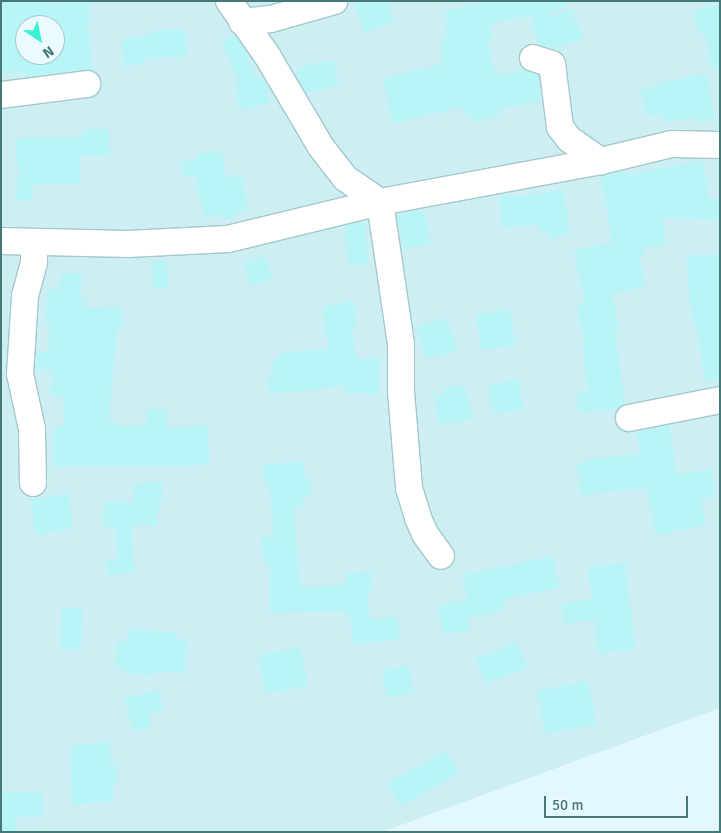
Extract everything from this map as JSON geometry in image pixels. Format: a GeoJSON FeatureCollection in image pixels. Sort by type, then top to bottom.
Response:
{"type":"FeatureCollection","features":[{"type":"Feature","properties":{"kind":"street"},"geometry":{"type":"LineString","coordinates":[[235,12],[270,20],[334,1]]}},
{"type":"Feature","properties":{"kind":"street"},"geometry":{"type":"LineString","coordinates":[[235,12],[268,57],[321,147],[346,178],[380,202],[401,344],[401,392],[409,488],[418,518],[441,556]]}},
{"type":"Feature","properties":{"kind":"street"},"geometry":{"type":"LineString","coordinates":[[533,58],[552,64],[560,127],[569,139],[601,161]]}},
{"type":"Feature","properties":{"kind":"street"},"geometry":{"type":"LineString","coordinates":[[1,95],[88,84]]}},
{"type":"Feature","properties":{"kind":"street"},"geometry":{"type":"LineString","coordinates":[[1,241],[34,244],[128,244],[228,239],[380,202],[601,161],[672,144],[720,146]]}},
{"type":"Feature","properties":{"kind":"street"},"geometry":{"type":"LineString","coordinates":[[33,482],[32,429],[20,374],[25,296],[34,262],[34,244]]}},
{"type":"Feature","properties":{"kind":"street"},"geometry":{"type":"LineString","coordinates":[[630,418],[720,400]]}},
{"type":"Feature","properties":{"kind":"shaded area"},"geometry":{"type":"Polygon","coordinates":[[[1,1],[720,1],[720,708],[382,832],[1,832],[1,1]]]}},
{"type":"Feature","properties":{"kind":"building"},"geometry":{"type":"Polygon","coordinates":[[[3,1],[51,1],[51,5],[89,1],[91,20],[87,21],[93,70],[85,69],[26,77],[26,72],[1,73],[3,1]]]}},
{"type":"Feature","properties":{"kind":"building"},"geometry":{"type":"Polygon","coordinates":[[[354,1],[388,1],[394,22],[364,32],[354,1]]]}},
{"type":"Feature","properties":{"kind":"building"},"geometry":{"type":"Polygon","coordinates":[[[485,1],[565,1],[565,8],[549,12],[549,16],[572,10],[575,21],[578,20],[583,40],[551,48],[538,44],[531,15],[489,24],[493,40],[487,41],[496,76],[525,70],[538,75],[541,101],[498,109],[499,115],[471,122],[469,113],[464,114],[463,107],[393,123],[383,78],[443,64],[441,37],[447,37],[444,26],[448,25],[444,12],[485,1]]]}},
{"type":"Feature","properties":{"kind":"building"},"geometry":{"type":"Polygon","coordinates":[[[720,4],[720,69],[712,70],[705,33],[699,34],[693,11],[720,4]]]}},
{"type":"Feature","properties":{"kind":"building"},"geometry":{"type":"Polygon","coordinates":[[[185,29],[187,56],[143,59],[144,63],[126,67],[121,40],[150,35],[150,31],[185,29]]]}},
{"type":"Feature","properties":{"kind":"building"},"geometry":{"type":"Polygon","coordinates":[[[235,36],[243,47],[256,78],[262,77],[266,83],[270,103],[240,110],[234,83],[238,82],[222,42],[235,36]]]}},
{"type":"Feature","properties":{"kind":"building"},"geometry":{"type":"Polygon","coordinates":[[[333,59],[339,85],[307,93],[300,82],[297,68],[333,59]]]}},
{"type":"Feature","properties":{"kind":"building"},"geometry":{"type":"Polygon","coordinates":[[[707,74],[714,119],[696,121],[695,117],[665,122],[663,114],[646,117],[641,90],[659,86],[658,83],[707,74]]]}},
{"type":"Feature","properties":{"kind":"building"},"geometry":{"type":"Polygon","coordinates":[[[109,129],[110,155],[80,156],[80,184],[33,184],[32,201],[16,200],[19,162],[15,162],[17,138],[83,137],[83,130],[109,129]]]}},
{"type":"Feature","properties":{"kind":"building"},"geometry":{"type":"Polygon","coordinates":[[[222,151],[226,178],[241,174],[248,209],[237,212],[239,216],[222,220],[221,214],[204,218],[195,175],[183,176],[181,162],[197,160],[196,155],[222,151]]]}},
{"type":"Feature","properties":{"kind":"building"},"geometry":{"type":"Polygon","coordinates":[[[703,160],[709,199],[720,199],[720,220],[662,218],[666,244],[644,247],[645,255],[639,256],[646,286],[612,294],[619,329],[615,330],[625,404],[618,409],[579,413],[577,393],[589,391],[582,346],[585,346],[577,304],[585,303],[573,251],[612,242],[601,176],[625,171],[626,175],[703,160]]]}},
{"type":"Feature","properties":{"kind":"building"},"geometry":{"type":"Polygon","coordinates":[[[563,190],[570,234],[548,238],[547,230],[539,232],[538,225],[502,228],[500,196],[524,196],[563,190]]]}},
{"type":"Feature","properties":{"kind":"building"},"geometry":{"type":"Polygon","coordinates":[[[424,210],[431,243],[404,249],[397,216],[424,210]]]}},
{"type":"Feature","properties":{"kind":"building"},"geometry":{"type":"Polygon","coordinates":[[[365,222],[368,264],[348,265],[345,223],[365,222]]]}},
{"type":"Feature","properties":{"kind":"building"},"geometry":{"type":"Polygon","coordinates":[[[720,254],[720,379],[704,381],[698,332],[696,325],[694,325],[688,288],[687,255],[720,254]]]}},
{"type":"Feature","properties":{"kind":"building"},"geometry":{"type":"Polygon","coordinates":[[[266,257],[272,279],[250,285],[244,263],[266,257]]]}},
{"type":"Feature","properties":{"kind":"building"},"geometry":{"type":"Polygon","coordinates":[[[166,260],[169,287],[154,288],[151,262],[166,260]]]}},
{"type":"Feature","properties":{"kind":"building"},"geometry":{"type":"Polygon","coordinates":[[[61,273],[82,274],[80,298],[86,299],[85,308],[122,307],[122,329],[117,329],[109,420],[114,420],[114,426],[147,425],[146,409],[166,409],[167,428],[207,425],[210,464],[164,467],[54,466],[54,426],[64,426],[63,397],[50,396],[53,371],[35,369],[36,351],[48,353],[51,323],[45,323],[47,290],[59,290],[61,273]]]}},
{"type":"Feature","properties":{"kind":"building"},"geometry":{"type":"Polygon","coordinates":[[[353,301],[357,327],[351,328],[357,358],[380,359],[378,394],[346,393],[346,386],[269,394],[267,374],[274,373],[272,360],[279,359],[279,353],[328,349],[322,307],[353,301]]]}},
{"type":"Feature","properties":{"kind":"building"},"geometry":{"type":"Polygon","coordinates":[[[510,310],[515,346],[481,350],[476,315],[510,310]]]}},
{"type":"Feature","properties":{"kind":"building"},"geometry":{"type":"Polygon","coordinates":[[[448,318],[457,351],[426,359],[417,326],[448,318]]]}},
{"type":"Feature","properties":{"kind":"building"},"geometry":{"type":"Polygon","coordinates":[[[518,379],[524,409],[492,414],[488,386],[499,384],[498,382],[518,379]]]}},
{"type":"Feature","properties":{"kind":"building"},"geometry":{"type":"Polygon","coordinates":[[[464,385],[474,419],[439,425],[434,395],[445,394],[444,388],[464,385]]]}},
{"type":"Feature","properties":{"kind":"building"},"geometry":{"type":"Polygon","coordinates":[[[669,425],[677,475],[711,469],[716,497],[700,500],[706,525],[656,535],[646,488],[580,495],[577,464],[585,464],[584,460],[640,454],[637,432],[669,425]]]}},
{"type":"Feature","properties":{"kind":"building"},"geometry":{"type":"Polygon","coordinates":[[[303,461],[305,479],[309,478],[311,496],[302,497],[303,507],[293,508],[300,587],[347,585],[345,574],[371,571],[373,589],[367,590],[370,619],[397,617],[400,639],[353,644],[349,611],[270,613],[270,565],[264,565],[261,537],[274,536],[269,485],[265,485],[263,465],[303,461]]]}},
{"type":"Feature","properties":{"kind":"building"},"geometry":{"type":"Polygon","coordinates":[[[162,480],[163,501],[159,501],[157,526],[131,525],[134,573],[108,575],[107,560],[118,559],[116,527],[103,527],[104,501],[133,502],[133,485],[162,480]]]}},
{"type":"Feature","properties":{"kind":"building"},"geometry":{"type":"Polygon","coordinates":[[[68,494],[73,529],[35,534],[30,499],[68,494]]]}},
{"type":"Feature","properties":{"kind":"building"},"geometry":{"type":"Polygon","coordinates":[[[553,556],[559,588],[503,599],[505,610],[468,618],[470,631],[443,634],[438,606],[468,600],[462,575],[553,556]]]}},
{"type":"Feature","properties":{"kind":"building"},"geometry":{"type":"Polygon","coordinates":[[[625,563],[635,649],[598,654],[594,620],[564,624],[562,603],[592,600],[588,567],[625,563]]]}},
{"type":"Feature","properties":{"kind":"building"},"geometry":{"type":"Polygon","coordinates":[[[62,608],[83,609],[81,650],[60,649],[62,608]]]}},
{"type":"Feature","properties":{"kind":"building"},"geometry":{"type":"Polygon","coordinates":[[[127,629],[177,633],[176,639],[187,639],[185,673],[154,671],[155,676],[126,674],[126,669],[115,668],[117,641],[126,642],[127,629]]]}},
{"type":"Feature","properties":{"kind":"building"},"geometry":{"type":"Polygon","coordinates":[[[517,642],[527,667],[485,684],[475,659],[517,642]]]}},
{"type":"Feature","properties":{"kind":"building"},"geometry":{"type":"Polygon","coordinates":[[[300,647],[308,685],[266,694],[258,656],[300,647]]]}},
{"type":"Feature","properties":{"kind":"building"},"geometry":{"type":"Polygon","coordinates":[[[409,666],[414,693],[387,697],[382,671],[409,666]]]}},
{"type":"Feature","properties":{"kind":"building"},"geometry":{"type":"Polygon","coordinates":[[[588,681],[596,724],[545,734],[537,691],[588,681]]]}},
{"type":"Feature","properties":{"kind":"building"},"geometry":{"type":"Polygon","coordinates":[[[159,690],[164,710],[148,714],[151,727],[133,731],[125,698],[159,690]]]}},
{"type":"Feature","properties":{"kind":"building"},"geometry":{"type":"Polygon","coordinates":[[[110,742],[111,765],[117,765],[118,782],[113,782],[114,801],[72,805],[70,746],[110,742]]]}},
{"type":"Feature","properties":{"kind":"building"},"geometry":{"type":"Polygon","coordinates":[[[446,751],[459,774],[401,806],[388,783],[446,751]]]}},
{"type":"Feature","properties":{"kind":"building"},"geometry":{"type":"Polygon","coordinates":[[[1,792],[43,792],[43,817],[16,817],[16,832],[1,832],[1,792]]]}}]}
